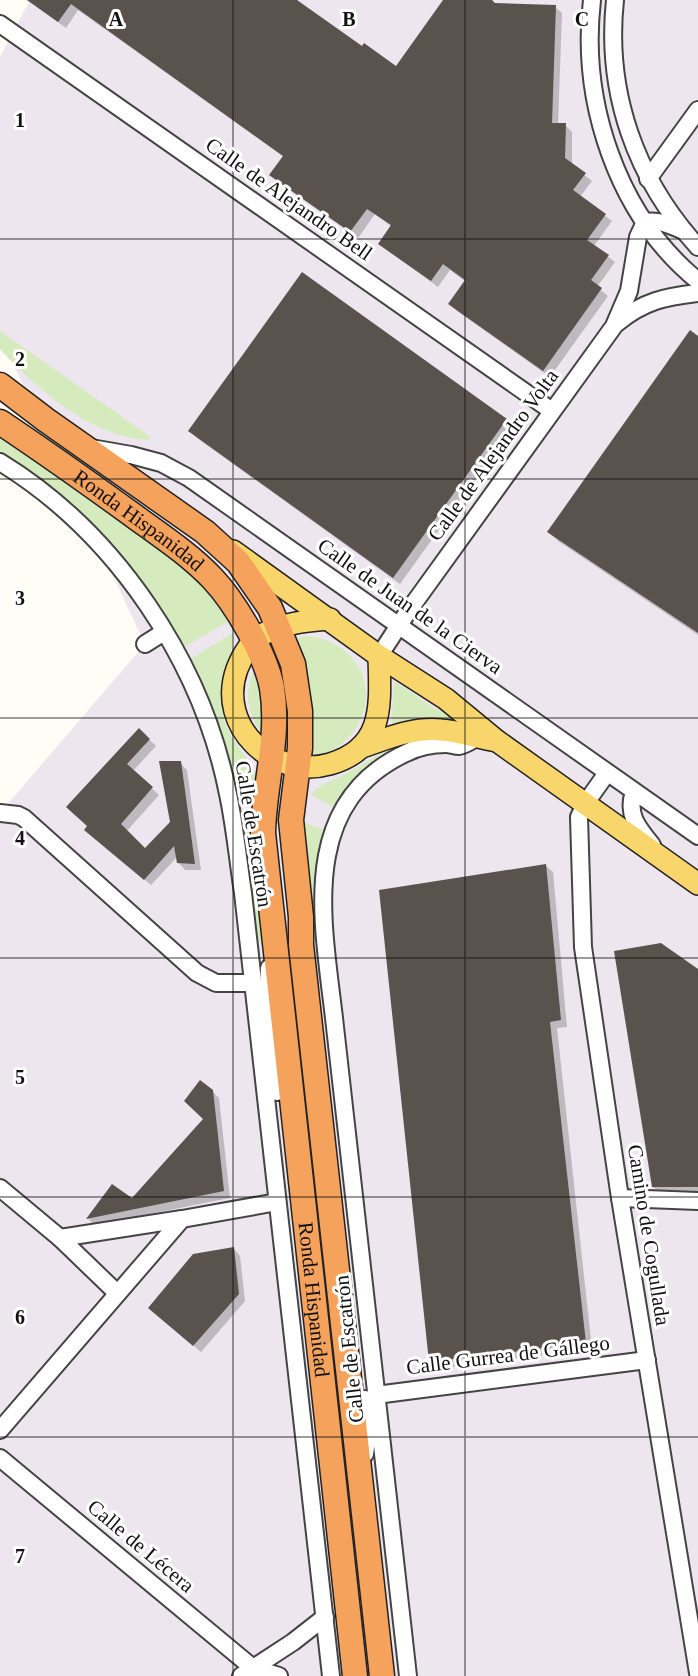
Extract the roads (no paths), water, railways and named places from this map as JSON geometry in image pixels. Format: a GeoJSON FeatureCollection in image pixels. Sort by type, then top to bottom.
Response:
{"type":"FeatureCollection","features":[{"type":"Feature","properties":{"kind":"highway","name":"Ronda Hispanidad"},"geometry":{"type":"LineString","coordinates":[[0,385],[205,532],[238,562],[270,608],[293,664],[301,726],[291,820],[301,916],[302,957],[382,1676]]}},
{"type":"Feature","properties":{"kind":"highway","name":"Ronda Hispanidad"},"geometry":{"type":"LineString","coordinates":[[0,422],[183,552],[213,579],[254,641],[272,688],[275,733],[264,798],[262,832],[355,1676]]}},
{"type":"Feature","properties":{"kind":"main road","name":"Ronda Hispanidad"},"geometry":{"type":"LineString","coordinates":[[205,532],[379,656],[446,699],[487,739],[585,804],[698,885]]}},
{"type":"Feature","properties":{"kind":"main road"},"geometry":{"type":"LineString","coordinates":[[330,619],[279,627],[254,641],[246,651],[233,686],[233,698],[235,710],[245,734],[257,748],[272,759],[298,767],[335,763],[362,747],[399,734],[422,730],[441,730],[487,739]]}},
{"type":"Feature","properties":{"kind":"main road"},"geometry":{"type":"LineString","coordinates":[[362,747],[380,711],[379,656]]}},
{"type":"Feature","properties":{"kind":"street"},"geometry":{"type":"LineString","coordinates":[[592,0],[590,38],[592,80],[602,134],[621,179],[645,222],[668,253],[698,281]]}},
{"type":"Feature","properties":{"kind":"street"},"geometry":{"type":"LineString","coordinates":[[615,0],[613,34],[615,71],[629,137],[648,179],[698,248]]}},
{"type":"Feature","properties":{"kind":"street","name":"Calle de Alejandro Bell"},"geometry":{"type":"LineString","coordinates":[[0,24],[552,411]]}},
{"type":"Feature","properties":{"kind":"street"},"geometry":{"type":"LineString","coordinates":[[648,179],[698,110]]}},
{"type":"Feature","properties":{"kind":"street"},"geometry":{"type":"LineString","coordinates":[[645,222],[666,223],[684,231]]}},
{"type":"Feature","properties":{"kind":"street","name":"Calle de Alejandro Volta"},"geometry":{"type":"LineString","coordinates":[[379,656],[409,610],[614,326],[629,291],[638,237],[645,222]]}},
{"type":"Feature","properties":{"kind":"street","name":"Calle de Alejandro Volta"},"geometry":{"type":"LineString","coordinates":[[614,326],[628,314],[651,301],[698,293]]}},
{"type":"Feature","properties":{"kind":"street","name":"Calle de Juan de la Cierva"},"geometry":{"type":"LineString","coordinates":[[82,446],[161,463],[189,478],[698,836]]}},
{"type":"Feature","properties":{"kind":"street","name":"Calle de Escatrón"},"geometry":{"type":"LineString","coordinates":[[0,462],[49,497],[83,529],[132,583],[164,632],[189,677],[208,723],[228,794],[243,893],[275,1166],[277,1202],[331,1676]]}},
{"type":"Feature","properties":{"kind":"street"},"geometry":{"type":"LineString","coordinates":[[379,612],[409,610]]}},
{"type":"Feature","properties":{"kind":"street"},"geometry":{"type":"LineString","coordinates":[[145,644],[164,632]]}},
{"type":"Feature","properties":{"kind":"street","name":"Calle de Escatrón"},"geometry":{"type":"LineString","coordinates":[[408,1676],[334,1018],[322,902],[324,865],[328,842],[335,825],[358,788],[389,762],[417,748],[436,744],[460,746],[487,739]]}},
{"type":"Feature","properties":{"kind":"street"},"geometry":{"type":"LineString","coordinates":[[585,804],[607,773]]}},
{"type":"Feature","properties":{"kind":"street"},"geometry":{"type":"LineString","coordinates":[[634,792],[631,799],[631,813],[638,828],[666,861]]}},
{"type":"Feature","properties":{"kind":"street","name":"Camino de Cogullada"},"geometry":{"type":"LineString","coordinates":[[585,804],[579,818],[583,947],[620,1198],[698,1673]]}},
{"type":"Feature","properties":{"kind":"street"},"geometry":{"type":"LineString","coordinates":[[0,813],[24,818],[197,973],[216,983],[252,983]]}},
{"type":"Feature","properties":{"kind":"street","name":"Calle de Escatrón"},"geometry":{"type":"LineString","coordinates":[[301,916],[321,984],[334,1018]]}},
{"type":"Feature","properties":{"kind":"street","name":"Ronda Hispanidad"},"geometry":{"type":"LineString","coordinates":[[271,922],[267,1005],[279,1109],[275,1166]]}},
{"type":"Feature","properties":{"kind":"street"},"geometry":{"type":"LineString","coordinates":[[0,1188],[60,1238],[117,1293]]}},
{"type":"Feature","properties":{"kind":"street"},"geometry":{"type":"LineString","coordinates":[[620,1198],[698,1201]]}},
{"type":"Feature","properties":{"kind":"street"},"geometry":{"type":"LineString","coordinates":[[60,1238],[277,1202]]}},
{"type":"Feature","properties":{"kind":"street"},"geometry":{"type":"LineString","coordinates":[[0,1430],[182,1219]]}},
{"type":"Feature","properties":{"kind":"street","name":"Ronda Hispanidad"},"geometry":{"type":"LineString","coordinates":[[361,1254],[356,1297],[367,1415],[367,1439],[361,1484]]}},
{"type":"Feature","properties":{"kind":"street","name":"Calle de Escatrón"},"geometry":{"type":"LineString","coordinates":[[288,1291],[311,1369],[324,1472],[338,1518]]}},
{"type":"Feature","properties":{"kind":"street","name":"Calle Gurrea de Gállego"},"geometry":{"type":"LineString","coordinates":[[376,1395],[647,1360]]}},
{"type":"Feature","properties":{"kind":"street","name":"Calle de Lécera"},"geometry":{"type":"LineString","coordinates":[[0,1458],[247,1672]]}},
{"type":"Feature","properties":{"kind":"street"},"geometry":{"type":"LineString","coordinates":[[247,1672],[325,1617]]}},
{"type":"Feature","properties":{"kind":"street"},"geometry":{"type":"LineString","coordinates":[[247,1672],[279,1676]]}}]}
